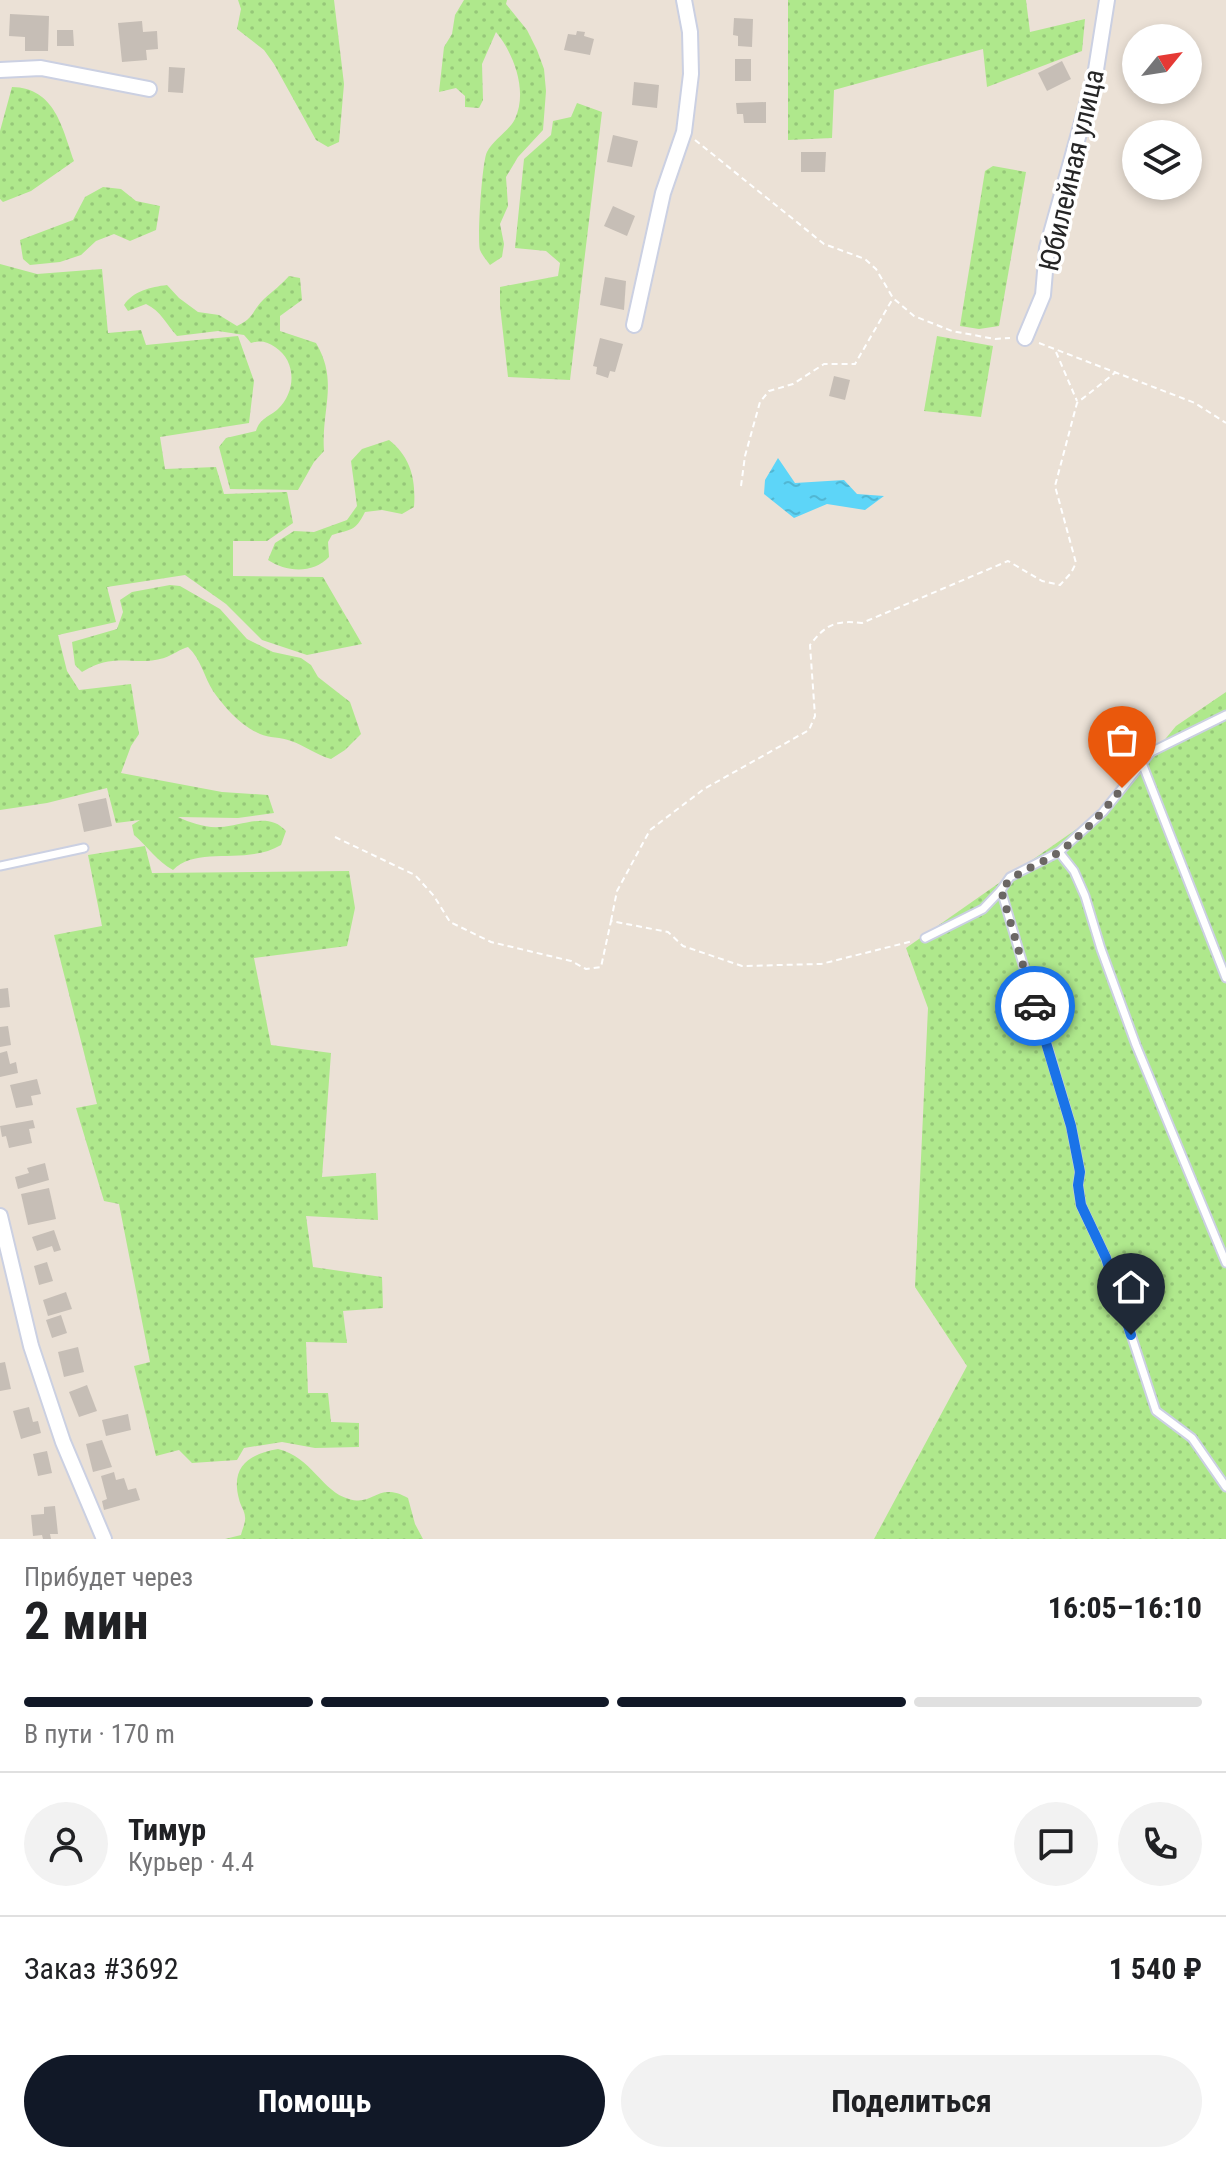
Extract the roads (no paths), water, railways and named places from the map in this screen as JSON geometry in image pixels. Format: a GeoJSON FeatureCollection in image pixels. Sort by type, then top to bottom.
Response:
{"type":"FeatureCollection","features":[{"type":"Feature","properties":{"kind":"street"},"geometry":{"type":"LineString","coordinates":[[634,325],[663,193],[684,132],[691,74],[690,32],[684,0]]}},
{"type":"Feature","properties":{"kind":"street","name":"Юбилейная улица"},"geometry":{"type":"LineString","coordinates":[[1025,338],[1043,295],[1047,248],[1095,76],[1107,0]]}},
{"type":"Feature","properties":{"kind":"street"},"geometry":{"type":"LineString","coordinates":[[0,70],[41,68],[149,89]]}},
{"type":"Feature","properties":{"kind":"street"},"geometry":{"type":"LineString","coordinates":[[0,1216],[31,1346],[63,1442],[104,1539]]}},
{"type":"Feature","properties":{"kind":"lane"},"geometry":{"type":"LineString","coordinates":[[925,938],[983,909],[1010,877],[1059,852],[1103,812],[1151,752],[1226,715]]}},
{"type":"Feature","properties":{"kind":"lane"},"geometry":{"type":"LineString","coordinates":[[1142,763],[1226,978]]}},
{"type":"Feature","properties":{"kind":"lane"},"geometry":{"type":"LineString","coordinates":[[0,866],[84,848]]}},
{"type":"Feature","properties":{"kind":"lane"},"geometry":{"type":"LineString","coordinates":[[1059,852],[1074,871],[1085,896],[1136,1045],[1226,1263]]}},
{"type":"Feature","properties":{"kind":"lane"},"geometry":{"type":"LineString","coordinates":[[1001,890],[1071,1126],[1080,1172],[1081,1205],[1106,1258],[1156,1411],[1192,1438],[1226,1487]]}},
{"type":"Feature","properties":{"kind":"water"},"geometry":{"type":"Polygon","coordinates":[[[778,458],[795,483],[844,480],[857,494],[884,496],[865,510],[827,504],[794,518],[764,494],[765,480],[778,458]]]}}]}
